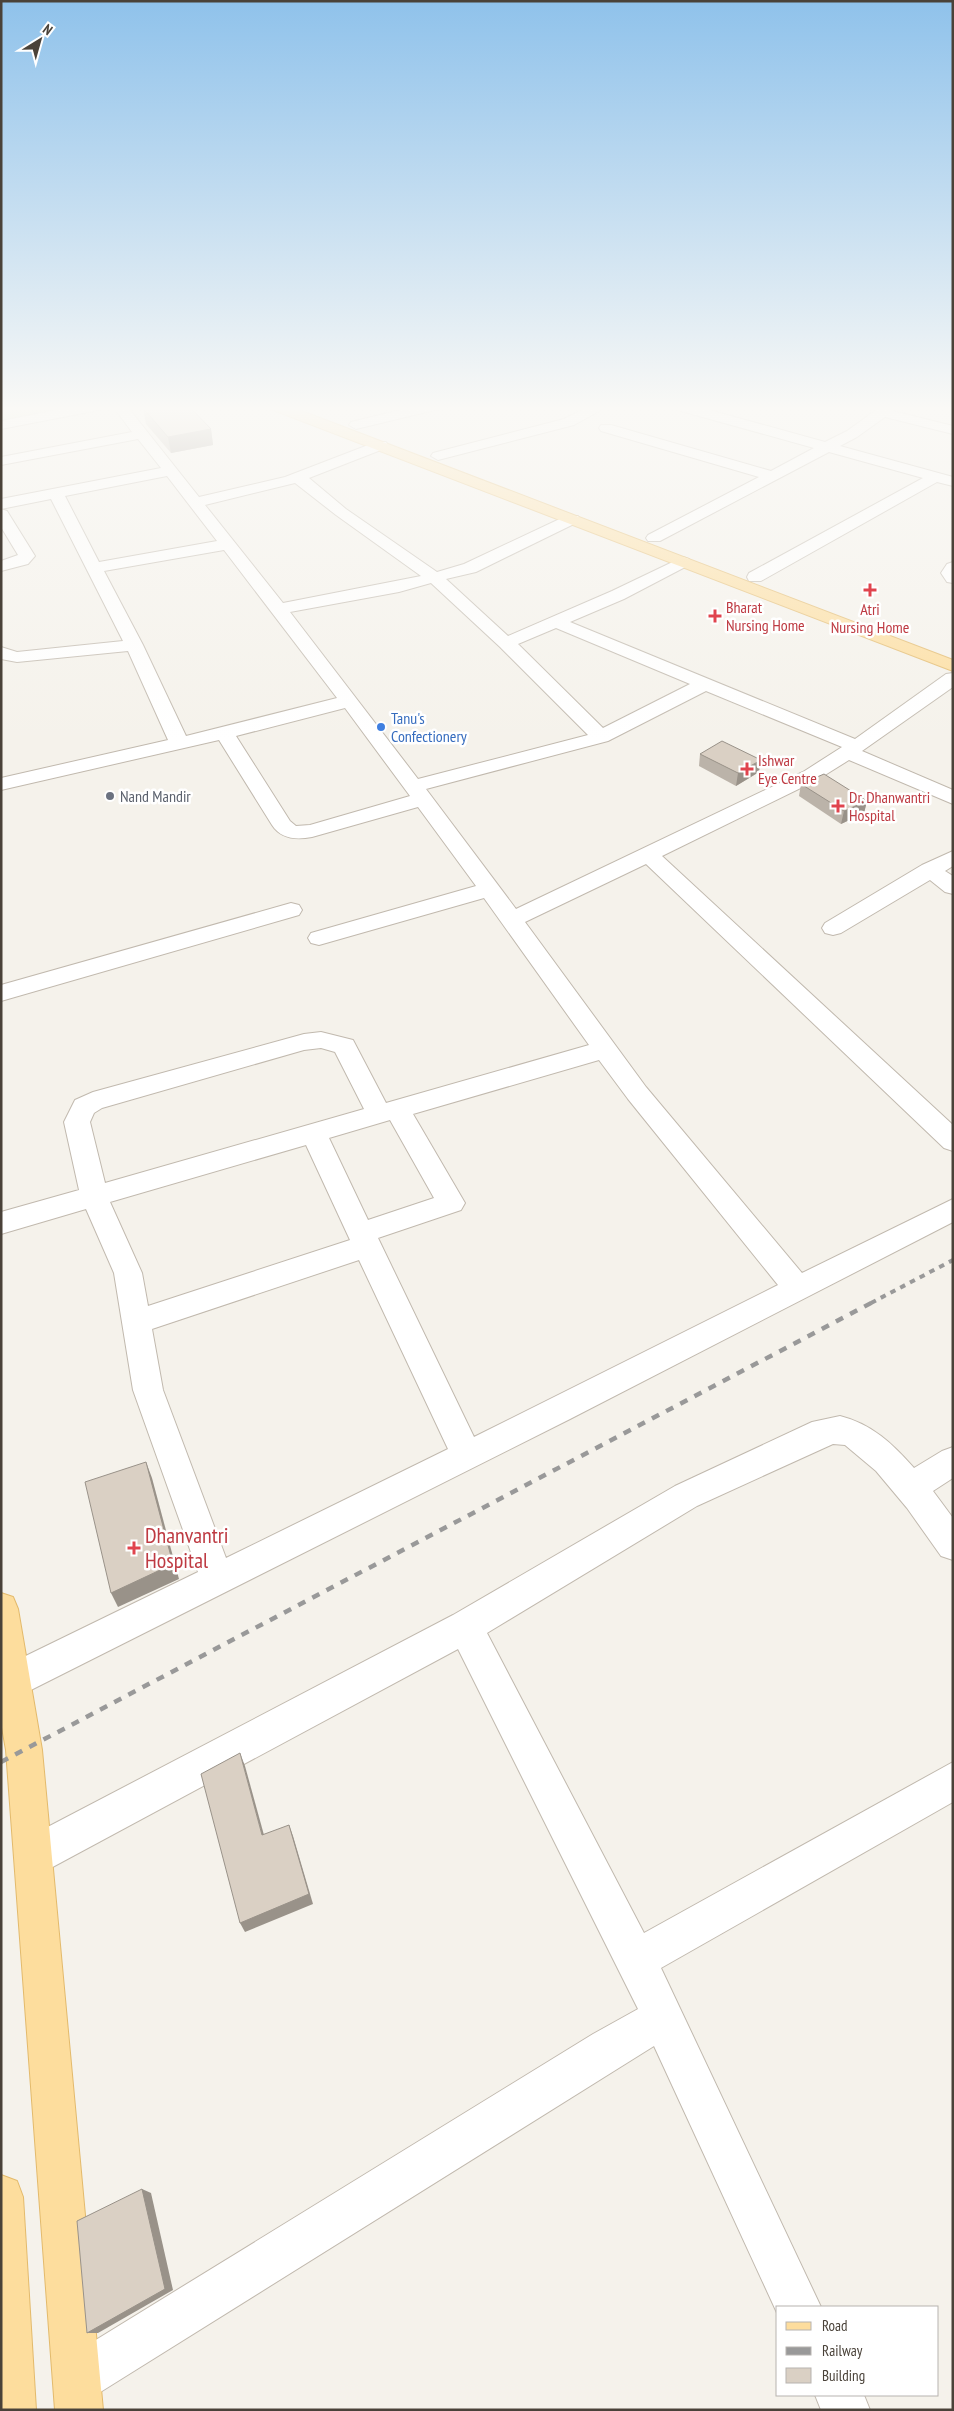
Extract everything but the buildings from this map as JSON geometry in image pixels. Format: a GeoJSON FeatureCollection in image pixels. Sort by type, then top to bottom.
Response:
{"type":"FeatureCollection","features":[{"type":"Feature","properties":{"kind":"main road"},"geometry":{"type":"LineString","coordinates":[[568,518],[953,666]]}},
{"type":"Feature","properties":{"kind":"main road"},"geometry":{"type":"LineString","coordinates":[[600,518],[953,652]]}},
{"type":"Feature","properties":{"kind":"main road"},"geometry":{"type":"LineString","coordinates":[[1,1610],[24,1750],[78,2395]]}},
{"type":"Feature","properties":{"kind":"main road"},"geometry":{"type":"LineString","coordinates":[[1,2197],[12,2410]]}},
{"type":"Feature","properties":{"kind":"street"},"geometry":{"type":"LineString","coordinates":[[1,566],[22,561],[27,556],[3,518]]}},
{"type":"Feature","properties":{"kind":"street"},"geometry":{"type":"LineString","coordinates":[[68,518],[134,645],[180,744]]}},
{"type":"Feature","properties":{"kind":"street"},"geometry":{"type":"LineString","coordinates":[[207,518],[418,792],[637,1092],[798,1288]]}},
{"type":"Feature","properties":{"kind":"street"},"geometry":{"type":"LineString","coordinates":[[350,518],[434,577],[506,643],[602,737]]}},
{"type":"Feature","properties":{"kind":"street"},"geometry":{"type":"LineString","coordinates":[[654,538],[693,518]]}},
{"type":"Feature","properties":{"kind":"street"},"geometry":{"type":"LineString","coordinates":[[755,577],[863,518]]}},
{"type":"Feature","properties":{"kind":"street"},"geometry":{"type":"LineString","coordinates":[[278,609],[399,587],[470,568],[572,519]]}},
{"type":"Feature","properties":{"kind":"street"},"geometry":{"type":"LineString","coordinates":[[94,568],[228,544]]}},
{"type":"Feature","properties":{"kind":"street"},"geometry":{"type":"LineString","coordinates":[[506,643],[618,595],[683,562]]}},
{"type":"Feature","properties":{"kind":"street"},"geometry":{"type":"LineString","coordinates":[[953,567],[949,573],[953,578]]}},
{"type":"Feature","properties":{"kind":"street"},"geometry":{"type":"LineString","coordinates":[[556,622],[705,684],[851,749],[953,798]]}},
{"type":"Feature","properties":{"kind":"street"},"geometry":{"type":"LineString","coordinates":[[1,652],[6,656],[17,657],[134,645]]}},
{"type":"Feature","properties":{"kind":"street"},"geometry":{"type":"LineString","coordinates":[[512,920],[810,776],[953,678]]}},
{"type":"Feature","properties":{"kind":"street"},"geometry":{"type":"LineString","coordinates":[[224,733],[282,825],[290,832],[298,833],[312,831],[418,792],[506,763],[602,737],[705,684]]}},
{"type":"Feature","properties":{"kind":"street"},"geometry":{"type":"LineString","coordinates":[[5,777],[180,744],[349,701]]}},
{"type":"Feature","properties":{"kind":"street"},"geometry":{"type":"LineString","coordinates":[[648,854],[953,1140]]}},
{"type":"Feature","properties":{"kind":"street"},"geometry":{"type":"LineString","coordinates":[[833,928],[953,857]]}},
{"type":"Feature","properties":{"kind":"street"},"geometry":{"type":"LineString","coordinates":[[930,870],[953,887]]}},
{"type":"Feature","properties":{"kind":"street"},"geometry":{"type":"LineString","coordinates":[[318,938],[490,889]]}},
{"type":"Feature","properties":{"kind":"street"},"geometry":{"type":"LineString","coordinates":[[1,993],[291,910]]}},
{"type":"Feature","properties":{"kind":"street"},"geometry":{"type":"LineString","coordinates":[[137,1322],[364,1239],[451,1203],[344,1046],[321,1040],[304,1042],[93,1101],[84,1107],[77,1122],[94,1196],[128,1274],[148,1390],[218,1579]]}},
{"type":"Feature","properties":{"kind":"street"},"geometry":{"type":"LineString","coordinates":[[1,1222],[606,1049]]}},
{"type":"Feature","properties":{"kind":"street"},"geometry":{"type":"LineString","coordinates":[[313,1133],[468,1455]]}},
{"type":"Feature","properties":{"kind":"street"},"geometry":{"type":"LineString","coordinates":[[13,1681],[468,1455],[953,1209]]}},
{"type":"Feature","properties":{"kind":"street"},"geometry":{"type":"LineString","coordinates":[[33,1856],[465,1627],[686,1496],[823,1432],[843,1430],[862,1439],[874,1448],[910,1488],[953,1545]]}},
{"type":"Feature","properties":{"kind":"street"},"geometry":{"type":"LineString","coordinates":[[910,1488],[953,1461]]}},
{"type":"Feature","properties":{"kind":"street"},"geometry":{"type":"LineString","coordinates":[[465,1627],[636,1960],[798,2306]]}},
{"type":"Feature","properties":{"kind":"street"},"geometry":{"type":"LineString","coordinates":[[636,1960],[953,1781]]}},
{"type":"Feature","properties":{"kind":"street"},"geometry":{"type":"LineString","coordinates":[[78,2395],[608,2049],[663,2018]]}},
{"type":"Feature","properties":{"kind":"street"},"geometry":{"type":"LineString","coordinates":[[839,2396],[846,2410]]}},
{"type":"Feature","properties":{"kind":"railway"},"geometry":{"type":"LineString","coordinates":[[871,1303],[953,1260]]}},
{"type":"Feature","properties":{"kind":"railway"},"geometry":{"type":"LineString","coordinates":[[1,1762],[873,1302]]}},
{"type":"Feature","properties":{"kind":"place","name":"Atri Nursing Home"},"geometry":{"type":"Point","coordinates":[870,590]}},
{"type":"Feature","properties":{"kind":"place","name":"Bharat Nursing Home"},"geometry":{"type":"Point","coordinates":[715,616]}},
{"type":"Feature","properties":{"kind":"place","name":"Tanu's Confectionery"},"geometry":{"type":"Point","coordinates":[381,727]}},
{"type":"Feature","properties":{"kind":"place","name":"Ishwar Eye Centre"},"geometry":{"type":"Point","coordinates":[747,769]}},
{"type":"Feature","properties":{"kind":"place","name":"Nand Mandir"},"geometry":{"type":"Point","coordinates":[110,796]}},
{"type":"Feature","properties":{"kind":"place","name":"Dr. Dhanwantri Hospital"},"geometry":{"type":"Point","coordinates":[838,806]}},
{"type":"Feature","properties":{"kind":"place","name":"Dhanvantri Hospital"},"geometry":{"type":"Point","coordinates":[134,1548]}}]}
